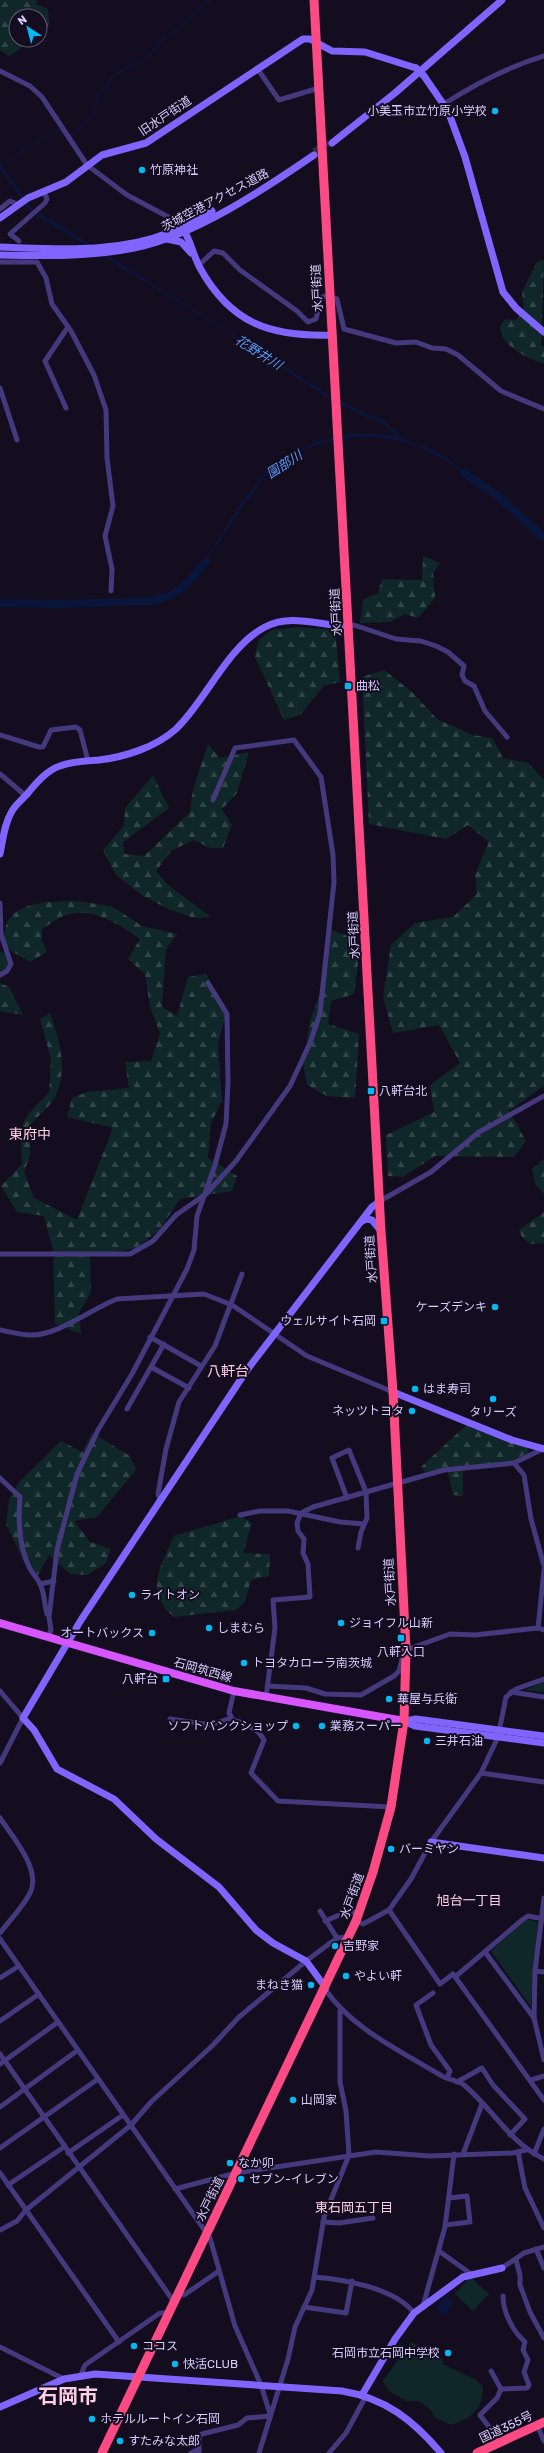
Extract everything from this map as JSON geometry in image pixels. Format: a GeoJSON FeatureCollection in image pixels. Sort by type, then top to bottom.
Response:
{"type":"FeatureCollection","features":[{"type":"Feature","properties":{"kind":"highway","name":"水戸街道"},"geometry":{"type":"LineString","coordinates":[[102,2453],[357,1918],[377,1859],[391,1807],[404,1721],[406,1654],[393,1392],[381,1231],[314,0]]}},
{"type":"Feature","properties":{"kind":"highway","name":"国道355号"},"geometry":{"type":"LineString","coordinates":[[477,2453],[541,2424]]}},
{"type":"Feature","properties":{"kind":"main road","name":"石岡筑西線"},"geometry":{"type":"LineString","coordinates":[[0,1623],[234,1691],[404,1721]]}},
{"type":"Feature","properties":{"kind":"street"},"geometry":{"type":"LineString","coordinates":[[331,142],[379,106],[502,0]]}},
{"type":"Feature","properties":{"kind":"street","name":"旧水戸街道"},"geometry":{"type":"LineString","coordinates":[[0,218],[22,201],[66,182],[87,164],[102,155],[146,143],[257,68],[303,39],[306,38],[316,43]]}},
{"type":"Feature","properties":{"kind":"street"},"geometry":{"type":"LineString","coordinates":[[316,43],[332,51],[365,52],[416,68],[424,76],[444,104],[478,195],[503,292],[516,308],[544,332]]}},
{"type":"Feature","properties":{"kind":"street"},"geometry":{"type":"LineString","coordinates":[[444,104],[471,87],[520,63],[544,56]]}},
{"type":"Feature","properties":{"kind":"street"},"geometry":{"type":"LineString","coordinates":[[257,68],[279,100],[319,88]]}},
{"type":"Feature","properties":{"kind":"street"},"geometry":{"type":"LineString","coordinates":[[0,71],[30,86],[42,97],[87,164],[127,195],[164,214],[183,229],[199,266],[213,290],[222,301],[252,323],[290,335],[332,335]]}},
{"type":"Feature","properties":{"kind":"street","name":"茨城空港アクセス道路"},"geometry":{"type":"LineString","coordinates":[[0,255],[93,254],[134,248],[165,240],[183,229],[265,187],[314,154]]}},
{"type":"Feature","properties":{"kind":"street"},"geometry":{"type":"LineString","coordinates":[[20,241],[10,234],[45,203],[47,200],[44,192]]}},
{"type":"Feature","properties":{"kind":"street"},"geometry":{"type":"LineString","coordinates":[[0,209],[10,201],[22,201]]}},
{"type":"Feature","properties":{"kind":"street","name":"茨城空港アクセス道路"},"geometry":{"type":"LineString","coordinates":[[0,247],[107,247],[138,242],[183,229]]}},
{"type":"Feature","properties":{"kind":"street"},"geometry":{"type":"LineString","coordinates":[[165,240],[181,242],[195,258]]}},
{"type":"Feature","properties":{"kind":"street"},"geometry":{"type":"LineString","coordinates":[[199,266],[214,251],[223,253],[240,270],[297,311],[308,322],[316,319],[321,298],[330,296],[337,299],[344,329],[396,343],[416,342],[432,348],[446,349],[458,355],[501,391],[544,409]]}},
{"type":"Feature","properties":{"kind":"street"},"geometry":{"type":"LineString","coordinates":[[0,262],[37,262],[46,278],[52,304],[68,327],[94,375],[106,410],[108,458],[113,506],[105,536],[112,569],[111,591]]}},
{"type":"Feature","properties":{"kind":"street"},"geometry":{"type":"LineString","coordinates":[[66,408],[45,361],[68,327]]}},
{"type":"Feature","properties":{"kind":"street"},"geometry":{"type":"LineString","coordinates":[[0,388],[17,440]]}},
{"type":"Feature","properties":{"kind":"street"},"geometry":{"type":"LineString","coordinates":[[0,854],[8,820],[12,810],[47,774],[59,766],[127,755],[155,743],[175,730],[192,712],[249,637],[265,627],[282,621],[312,621],[348,626],[354,625],[396,639],[421,640],[448,652],[464,666],[462,675],[465,681],[474,686],[485,711],[507,737]]}},
{"type":"Feature","properties":{"kind":"street"},"geometry":{"type":"LineString","coordinates":[[0,735],[39,747],[42,746],[51,730],[76,727],[80,730],[88,761]]}},
{"type":"Feature","properties":{"kind":"street"},"geometry":{"type":"LineString","coordinates":[[0,1254],[130,1254],[153,1241],[176,1215],[206,1194],[236,1161],[290,1086],[310,1043],[320,1013],[334,882],[333,855],[321,777],[294,740],[235,748],[213,800]]}},
{"type":"Feature","properties":{"kind":"street"},"geometry":{"type":"LineString","coordinates":[[0,774],[26,796]]}},
{"type":"Feature","properties":{"kind":"street"},"geometry":{"type":"LineString","coordinates":[[0,903],[1,934],[11,964],[7,971],[0,975]]}},
{"type":"Feature","properties":{"kind":"street"},"geometry":{"type":"LineString","coordinates":[[49,1617],[57,1550],[76,1474],[98,1430],[132,1374],[150,1337],[173,1296],[194,1250],[195,1224],[206,1194],[226,1124],[228,1083],[227,1014],[208,983]]}},
{"type":"Feature","properties":{"kind":"street"},"geometry":{"type":"LineString","coordinates":[[0,1763],[23,1718],[81,1620],[162,1502],[247,1370],[362,1221],[380,1201],[431,1172],[479,1132],[544,1096]]}},
{"type":"Feature","properties":{"kind":"street"},"geometry":{"type":"LineString","coordinates":[[362,1221],[366,1219],[372,1220],[381,1231]]}},
{"type":"Feature","properties":{"kind":"street"},"geometry":{"type":"LineString","coordinates":[[162,1502],[158,1494],[166,1449],[179,1402],[215,1346],[242,1274]]}},
{"type":"Feature","properties":{"kind":"street"},"geometry":{"type":"LineString","coordinates":[[0,1330],[32,1336],[89,1315],[104,1304],[117,1299],[204,1294],[232,1304],[307,1356],[512,1440],[543,1449]]}},
{"type":"Feature","properties":{"kind":"street"},"geometry":{"type":"LineString","coordinates":[[150,1337],[201,1366]]}},
{"type":"Feature","properties":{"kind":"street"},"geometry":{"type":"LineString","coordinates":[[127,1408],[164,1344]]}},
{"type":"Feature","properties":{"kind":"street"},"geometry":{"type":"LineString","coordinates":[[151,1367],[189,1388]]}},
{"type":"Feature","properties":{"kind":"street"},"geometry":{"type":"LineString","coordinates":[[266,1697],[275,1628],[273,1600],[310,1597],[308,1564],[303,1553],[304,1539],[298,1531],[297,1523],[302,1513],[313,1507],[397,1482],[465,1466],[514,1463],[543,1449]]}},
{"type":"Feature","properties":{"kind":"street"},"geometry":{"type":"LineString","coordinates":[[346,1498],[332,1458],[349,1450],[366,1492],[367,1518],[358,1548]]}},
{"type":"Feature","properties":{"kind":"street"},"geometry":{"type":"LineString","coordinates":[[514,1463],[524,1475],[531,1519],[544,1566]]}},
{"type":"Feature","properties":{"kind":"street"},"geometry":{"type":"LineString","coordinates":[[0,1478],[20,1496],[21,1543],[30,1568],[40,1584],[46,1599],[51,1630],[48,1637]]}},
{"type":"Feature","properties":{"kind":"street"},"geometry":{"type":"LineString","coordinates":[[240,1515],[260,1511],[288,1511],[340,1522],[364,1524]]}},
{"type":"Feature","properties":{"kind":"street"},"geometry":{"type":"LineString","coordinates":[[538,1628],[544,1570]]}},
{"type":"Feature","properties":{"kind":"street"},"geometry":{"type":"LineString","coordinates":[[40,1584],[54,1581]]}},
{"type":"Feature","properties":{"kind":"street"},"geometry":{"type":"LineString","coordinates":[[268,1686],[306,1688],[325,1694],[361,1695],[388,1682],[399,1671],[402,1659],[406,1654],[450,1634],[475,1635],[538,1628],[544,1630]]}},
{"type":"Feature","properties":{"kind":"street"},"geometry":{"type":"LineString","coordinates":[[325,1921],[349,1911],[363,1924],[389,1910],[411,1879],[431,1842],[481,1773],[499,1733],[506,1697],[511,1692],[528,1683],[544,1679]]}},
{"type":"Feature","properties":{"kind":"street"},"geometry":{"type":"LineString","coordinates":[[234,1691],[229,1713],[231,1718],[262,1734],[264,1740],[251,1773],[278,1801],[284,1803],[391,1807]]}},
{"type":"Feature","properties":{"kind":"street"},"geometry":{"type":"LineString","coordinates":[[0,1692],[34,1730],[57,1769],[114,1798],[156,1839],[219,1888],[256,1930],[273,1943],[306,1961],[340,2011],[379,2038],[446,2078],[463,2084],[510,2135],[526,2150],[544,2159]]}},
{"type":"Feature","properties":{"kind":"street"},"geometry":{"type":"LineString","coordinates":[[511,1692],[544,1697]]}},
{"type":"Feature","properties":{"kind":"street"},"geometry":{"type":"LineString","coordinates":[[170,1719],[210,1725],[231,1718]]}},
{"type":"Feature","properties":{"kind":"street"},"geometry":{"type":"LineString","coordinates":[[404,1721],[416,1719],[499,1733],[544,1743]]}},
{"type":"Feature","properties":{"kind":"street"},"geometry":{"type":"LineString","coordinates":[[499,1733],[544,1736]]}},
{"type":"Feature","properties":{"kind":"street"},"geometry":{"type":"LineString","coordinates":[[481,1773],[544,1782]]}},
{"type":"Feature","properties":{"kind":"street"},"geometry":{"type":"LineString","coordinates":[[0,1818],[25,1854],[32,1881],[30,1895],[0,1933]]}},
{"type":"Feature","properties":{"kind":"street"},"geometry":{"type":"LineString","coordinates":[[431,1842],[544,1858]]}},
{"type":"Feature","properties":{"kind":"street"},"geometry":{"type":"LineString","coordinates":[[544,1898],[543,1919],[535,1971],[534,2018],[544,2060]]}},
{"type":"Feature","properties":{"kind":"street"},"geometry":{"type":"LineString","coordinates":[[389,1910],[440,1984],[453,1974],[455,1976],[528,1916],[543,1919]]}},
{"type":"Feature","properties":{"kind":"street"},"geometry":{"type":"LineString","coordinates":[[320,1911],[325,1921],[338,1938]]}},
{"type":"Feature","properties":{"kind":"street"},"geometry":{"type":"LineString","coordinates":[[0,2230],[17,2221],[26,2210],[131,2125],[151,2102],[212,2046],[239,2017],[306,1961],[338,1938],[349,1937]]}},
{"type":"Feature","properties":{"kind":"street"},"geometry":{"type":"LineString","coordinates":[[0,1939],[207,2234],[213,2245],[235,2326],[261,2385],[270,2415]]}},
{"type":"Feature","properties":{"kind":"street"},"geometry":{"type":"LineString","coordinates":[[485,1952],[534,2018]]}},
{"type":"Feature","properties":{"kind":"street"},"geometry":{"type":"LineString","coordinates":[[0,1978],[18,1966]]}},
{"type":"Feature","properties":{"kind":"street"},"geometry":{"type":"LineString","coordinates":[[535,1971],[544,1972]]}},
{"type":"Feature","properties":{"kind":"street"},"geometry":{"type":"LineString","coordinates":[[455,1976],[544,2100]]}},
{"type":"Feature","properties":{"kind":"street"},"geometry":{"type":"LineString","coordinates":[[433,1993],[416,2005],[431,2044],[450,2071],[446,2078]]}},
{"type":"Feature","properties":{"kind":"street"},"geometry":{"type":"LineString","coordinates":[[0,2021],[39,1994]]}},
{"type":"Feature","properties":{"kind":"street"},"geometry":{"type":"LineString","coordinates":[[260,2453],[270,2415],[288,2359],[293,2334],[310,2296],[323,2222],[349,2155],[346,2111],[340,2082],[340,2011]]}},
{"type":"Feature","properties":{"kind":"street"},"geometry":{"type":"LineString","coordinates":[[2,2063],[58,2022]]}},
{"type":"Feature","properties":{"kind":"street"},"geometry":{"type":"LineString","coordinates":[[0,2106],[78,2050]]}},
{"type":"Feature","properties":{"kind":"street"},"geometry":{"type":"LineString","coordinates":[[0,2054],[2,2063],[25,2089],[68,2153],[174,2302]]}},
{"type":"Feature","properties":{"kind":"street"},"geometry":{"type":"LineString","coordinates":[[457,2082],[482,2068],[493,2085],[524,2119],[510,2135]]}},
{"type":"Feature","properties":{"kind":"street"},"geometry":{"type":"LineString","coordinates":[[531,2080],[544,2076]]}},
{"type":"Feature","properties":{"kind":"street"},"geometry":{"type":"LineString","coordinates":[[0,2148],[45,2118],[98,2079]]}},
{"type":"Feature","properties":{"kind":"street"},"geometry":{"type":"LineString","coordinates":[[462,2154],[482,2104]]}},
{"type":"Feature","properties":{"kind":"street"},"geometry":{"type":"LineString","coordinates":[[68,2153],[123,2115]]}},
{"type":"Feature","properties":{"kind":"street"},"geometry":{"type":"LineString","coordinates":[[534,2154],[544,2129]]}},
{"type":"Feature","properties":{"kind":"street"},"geometry":{"type":"LineString","coordinates":[[8,2185],[64,2147]]}},
{"type":"Feature","properties":{"kind":"street"},"geometry":{"type":"LineString","coordinates":[[175,2189],[236,2173],[349,2155],[376,2152],[430,2156],[518,2152],[526,2150]]}},
{"type":"Feature","properties":{"kind":"street"},"geometry":{"type":"LineString","coordinates":[[518,2152],[525,2188],[544,2228]]}},
{"type":"Feature","properties":{"kind":"street"},"geometry":{"type":"LineString","coordinates":[[423,2306],[445,2224],[454,2154]]}},
{"type":"Feature","properties":{"kind":"street"},"geometry":{"type":"LineString","coordinates":[[0,2173],[119,2342]]}},
{"type":"Feature","properties":{"kind":"street"},"geometry":{"type":"LineString","coordinates":[[445,2224],[470,2222],[467,2196],[449,2198]]}},
{"type":"Feature","properties":{"kind":"street"},"geometry":{"type":"LineString","coordinates":[[323,2222],[331,2224],[374,2218]]}},
{"type":"Feature","properties":{"kind":"street"},"geometry":{"type":"LineString","coordinates":[[329,2453],[346,2433],[364,2395],[404,2324],[414,2313],[472,2274],[502,2268],[536,2248],[544,2247]]}},
{"type":"Feature","properties":{"kind":"street"},"geometry":{"type":"LineString","coordinates":[[536,2248],[544,2268]]}},
{"type":"Feature","properties":{"kind":"street"},"geometry":{"type":"LineString","coordinates":[[438,2251],[472,2274]]}},
{"type":"Feature","properties":{"kind":"street"},"geometry":{"type":"LineString","coordinates":[[516,2260],[520,2275],[520,2285],[530,2312],[544,2338]]}},
{"type":"Feature","properties":{"kind":"street"},"geometry":{"type":"LineString","coordinates":[[179,2292],[184,2295],[219,2271]]}},
{"type":"Feature","properties":{"kind":"street"},"geometry":{"type":"LineString","coordinates":[[314,2277],[352,2281],[391,2296],[406,2304],[414,2313]]}},
{"type":"Feature","properties":{"kind":"street"},"geometry":{"type":"LineString","coordinates":[[304,2307],[346,2313],[352,2281]]}},
{"type":"Feature","properties":{"kind":"street"},"geometry":{"type":"LineString","coordinates":[[501,2389],[527,2388],[529,2385],[524,2372],[528,2360],[523,2350],[525,2342],[515,2333],[504,2306],[503,2296]]}},
{"type":"Feature","properties":{"kind":"street"},"geometry":{"type":"LineString","coordinates":[[81,2375],[85,2365],[160,2313],[169,2313]]}},
{"type":"Feature","properties":{"kind":"street"},"geometry":{"type":"LineString","coordinates":[[0,2347],[64,2378]]}},
{"type":"Feature","properties":{"kind":"street"},"geometry":{"type":"LineString","coordinates":[[491,2371],[501,2389]]}},
{"type":"Feature","properties":{"kind":"street"},"geometry":{"type":"LineString","coordinates":[[0,2407],[64,2378],[81,2375],[101,2374],[138,2378],[330,2390],[364,2395],[381,2401],[416,2425],[441,2453]]}},
{"type":"Feature","properties":{"kind":"street"},"geometry":{"type":"LineString","coordinates":[[497,2444],[492,2431],[480,2416],[496,2398],[501,2389]]}},
{"type":"Feature","properties":{"kind":"street"},"geometry":{"type":"LineString","coordinates":[[191,2453],[199,2451],[199,2436],[202,2434],[238,2426],[247,2418],[270,2415]]}},
{"type":"Feature","properties":{"kind":"street"},"geometry":{"type":"LineString","coordinates":[[541,2424],[544,2441]]}},
{"type":"Feature","properties":{"kind":"green space"},"geometry":{"type":"Polygon","coordinates":[[[0,0],[37,0],[36,4],[46,8],[8,8],[8,48],[21,48],[9,56],[0,50],[0,0]]]}},
{"type":"Feature","properties":{"kind":"green space"},"geometry":{"type":"Polygon","coordinates":[[[544,260],[541,345],[544,347],[544,364],[523,355],[510,346],[501,333],[500,326],[505,319],[516,320],[524,309],[522,292],[537,262],[544,260]]]}},
{"type":"Feature","properties":{"kind":"green space"},"geometry":{"type":"Polygon","coordinates":[[[423,556],[440,563],[433,573],[435,598],[418,618],[405,614],[390,622],[360,623],[363,600],[378,593],[382,579],[422,580],[423,556]]]}},
{"type":"Feature","properties":{"kind":"green space"},"geometry":{"type":"Polygon","coordinates":[[[297,627],[335,630],[340,682],[324,686],[300,715],[284,720],[255,657],[258,641],[271,630],[297,627]]]}},
{"type":"Feature","properties":{"kind":"green space"},"geometry":{"type":"Polygon","coordinates":[[[384,670],[412,692],[437,719],[473,735],[492,738],[503,758],[528,763],[544,780],[544,1086],[509,1111],[526,1141],[514,1157],[435,1156],[403,1177],[388,1176],[386,1135],[434,1112],[430,1085],[460,1063],[439,1025],[393,1033],[383,997],[391,945],[415,923],[453,917],[477,894],[475,874],[489,842],[468,825],[446,839],[369,824],[362,677],[384,670]]]}},
{"type":"Feature","properties":{"kind":"green space"},"geometry":{"type":"Polygon","coordinates":[[[208,744],[220,758],[249,752],[237,793],[222,809],[232,825],[223,848],[210,848],[194,840],[171,851],[156,871],[168,885],[211,917],[194,918],[168,909],[143,896],[116,875],[103,850],[124,826],[125,808],[153,775],[169,808],[123,842],[124,854],[144,856],[190,812],[193,789],[208,744]]]}},
{"type":"Feature","properties":{"kind":"green space"},"geometry":{"type":"Polygon","coordinates":[[[80,901],[113,907],[142,926],[177,934],[166,949],[162,1007],[177,1016],[188,977],[206,974],[229,1013],[223,1024],[218,1045],[222,1101],[211,1123],[208,1158],[237,1176],[232,1191],[180,1199],[159,1230],[136,1248],[90,1257],[91,1293],[79,1313],[81,1334],[55,1324],[53,1250],[44,1216],[17,1212],[1,1186],[22,1164],[21,1131],[26,1117],[49,1093],[51,1059],[40,1019],[50,1013],[62,1058],[61,1080],[52,1102],[31,1124],[30,1155],[24,1172],[34,1198],[77,1220],[113,1128],[67,1117],[72,1098],[87,1092],[129,1088],[125,1062],[151,1061],[160,1034],[150,1007],[145,974],[128,959],[140,939],[114,922],[94,914],[73,913],[63,916],[42,929],[42,941],[47,952],[30,962],[11,951],[4,942],[5,929],[8,921],[14,914],[22,909],[41,903],[80,901]]]}},
{"type":"Feature","properties":{"kind":"green space"},"geometry":{"type":"Polygon","coordinates":[[[329,929],[356,939],[358,964],[354,994],[331,1001],[328,1024],[359,1034],[355,1098],[327,1096],[307,1085],[303,1064],[310,1021],[326,976],[329,929]]]}},
{"type":"Feature","properties":{"kind":"green space"},"geometry":{"type":"Polygon","coordinates":[[[0,951],[9,956],[9,968],[0,972],[0,951]]]}},
{"type":"Feature","properties":{"kind":"green space"},"geometry":{"type":"Polygon","coordinates":[[[0,983],[9,987],[23,1015],[0,1011],[0,983]]]}},
{"type":"Feature","properties":{"kind":"green space"},"geometry":{"type":"Polygon","coordinates":[[[544,1159],[544,1193],[536,1186],[532,1169],[544,1159]]]}},
{"type":"Feature","properties":{"kind":"green space"},"geometry":{"type":"Polygon","coordinates":[[[544,1212],[544,1243],[530,1244],[522,1237],[519,1230],[544,1212]]]}},
{"type":"Feature","properties":{"kind":"green space"},"geometry":{"type":"Polygon","coordinates":[[[468,1426],[528,1448],[529,1453],[507,1463],[463,1466],[463,1496],[453,1495],[447,1468],[425,1472],[421,1467],[464,1427],[468,1426]]]}},
{"type":"Feature","properties":{"kind":"green space"},"geometry":{"type":"Polygon","coordinates":[[[92,1433],[130,1456],[136,1470],[97,1517],[74,1521],[90,1542],[111,1549],[106,1563],[88,1575],[70,1574],[49,1555],[37,1577],[25,1564],[6,1524],[9,1500],[19,1482],[61,1441],[82,1452],[92,1433]]]}},
{"type":"Feature","properties":{"kind":"green space"},"geometry":{"type":"Polygon","coordinates":[[[241,1516],[252,1523],[243,1553],[270,1554],[269,1576],[251,1580],[245,1602],[236,1610],[174,1617],[165,1608],[159,1598],[157,1588],[160,1568],[174,1536],[241,1516]]]}},
{"type":"Feature","properties":{"kind":"green space"},"geometry":{"type":"Polygon","coordinates":[[[544,1682],[544,1692],[524,1690],[544,1682]]]}},
{"type":"Feature","properties":{"kind":"green space"},"geometry":{"type":"Polygon","coordinates":[[[526,1919],[538,1922],[531,2007],[491,1951],[526,1919]]]}},
{"type":"Feature","properties":{"kind":"green space"},"geometry":{"type":"Polygon","coordinates":[[[470,2277],[489,2294],[473,2311],[455,2294],[470,2277]]]}},
{"type":"Feature","properties":{"kind":"green space"},"geometry":{"type":"Polygon","coordinates":[[[411,2342],[441,2356],[443,2364],[476,2380],[483,2386],[481,2401],[475,2412],[458,2423],[451,2425],[434,2417],[431,2410],[419,2401],[406,2401],[389,2391],[383,2381],[411,2342]]]}},
{"type":"Feature","properties":{"kind":"water","name":"花野井川"},"geometry":{"type":"Polygon","coordinates":[[[92,114],[93,115],[68,140],[59,129],[1,166],[32,208],[328,394],[360,411],[383,420],[405,440],[434,450],[499,495],[441,458],[412,445],[390,439],[369,437],[347,438],[326,442],[306,449],[286,459],[268,472],[238,512],[201,569],[198,571],[237,509],[266,470],[287,456],[318,441],[351,433],[390,435],[399,438],[382,423],[359,414],[327,397],[235,337],[29,210],[0,169],[0,165],[60,127],[68,138],[92,114]]]}},
{"type":"Feature","properties":{"kind":"water"},"geometry":{"type":"Polygon","coordinates":[[[445,2295],[454,2301],[445,2316],[436,2309],[445,2295]]]}},
{"type":"Feature","properties":{"kind":"waterway"},"geometry":{"type":"LineString","coordinates":[[91,116],[99,95],[111,79],[121,71],[143,61],[166,37],[189,19],[205,2],[210,0]]}},
{"type":"Feature","properties":{"kind":"waterway","name":"園部川"},"geometry":{"type":"LineString","coordinates":[[464,473],[498,496],[544,538]]}},
{"type":"Feature","properties":{"kind":"waterway","name":"園部川"},"geometry":{"type":"LineString","coordinates":[[0,603],[60,604],[152,601],[171,595],[187,584],[206,561]]}},
{"type":"Feature","properties":{"kind":"tunnel"},"geometry":{"type":"LineString","coordinates":[[314,152],[330,141]]}},
{"type":"Feature","properties":{"kind":"place","name":"小美玉市立竹原小学校"},"geometry":{"type":"Point","coordinates":[495,111]}},
{"type":"Feature","properties":{"kind":"place","name":"竹原神社"},"geometry":{"type":"Point","coordinates":[142,170]}},
{"type":"Feature","properties":{"kind":"place","name":"曲松"},"geometry":{"type":"Point","coordinates":[348,686]}},
{"type":"Feature","properties":{"kind":"place","name":"八軒台北"},"geometry":{"type":"Point","coordinates":[371,1091]}},
{"type":"Feature","properties":{"kind":"place","name":"ケーズデンキ"},"geometry":{"type":"Point","coordinates":[495,1307]}},
{"type":"Feature","properties":{"kind":"place","name":"ウェルサイト石岡"},"geometry":{"type":"Point","coordinates":[384,1321]}},
{"type":"Feature","properties":{"kind":"place","name":"はま寿司"},"geometry":{"type":"Point","coordinates":[415,1389]}},
{"type":"Feature","properties":{"kind":"place","name":"タリーズ"},"geometry":{"type":"Point","coordinates":[493,1399]}},
{"type":"Feature","properties":{"kind":"place","name":"ネッツトヨタ"},"geometry":{"type":"Point","coordinates":[412,1411]}},
{"type":"Feature","properties":{"kind":"place","name":"ライトオン"},"geometry":{"type":"Point","coordinates":[132,1595]}},
{"type":"Feature","properties":{"kind":"place","name":"ジョイフル山新"},"geometry":{"type":"Point","coordinates":[341,1623]}},
{"type":"Feature","properties":{"kind":"place","name":"しまむら"},"geometry":{"type":"Point","coordinates":[209,1628]}},
{"type":"Feature","properties":{"kind":"place","name":"オートバックス"},"geometry":{"type":"Point","coordinates":[152,1633]}},
{"type":"Feature","properties":{"kind":"place","name":"八軒入口"},"geometry":{"type":"Point","coordinates":[401,1638]}},
{"type":"Feature","properties":{"kind":"place","name":"トヨタカローラ南茨城"},"geometry":{"type":"Point","coordinates":[244,1663]}},
{"type":"Feature","properties":{"kind":"place","name":"八軒台"},"geometry":{"type":"Point","coordinates":[166,1679]}},
{"type":"Feature","properties":{"kind":"place","name":"華屋与兵衛"},"geometry":{"type":"Point","coordinates":[389,1699]}},
{"type":"Feature","properties":{"kind":"place","name":"ソフトバンクショップ"},"geometry":{"type":"Point","coordinates":[296,1726]}},
{"type":"Feature","properties":{"kind":"place","name":"業務スーパー"},"geometry":{"type":"Point","coordinates":[322,1726]}},
{"type":"Feature","properties":{"kind":"place","name":"三井石油"},"geometry":{"type":"Point","coordinates":[427,1741]}},
{"type":"Feature","properties":{"kind":"place","name":"バーミヤン"},"geometry":{"type":"Point","coordinates":[391,1849]}},
{"type":"Feature","properties":{"kind":"place","name":"吉野家"},"geometry":{"type":"Point","coordinates":[335,1946]}},
{"type":"Feature","properties":{"kind":"place","name":"やよい軒"},"geometry":{"type":"Point","coordinates":[346,1976]}},
{"type":"Feature","properties":{"kind":"place","name":"まねき猫"},"geometry":{"type":"Point","coordinates":[311,1985]}},
{"type":"Feature","properties":{"kind":"place","name":"山岡家"},"geometry":{"type":"Point","coordinates":[293,2100]}},
{"type":"Feature","properties":{"kind":"place","name":"なか卯"},"geometry":{"type":"Point","coordinates":[230,2163]}},
{"type":"Feature","properties":{"kind":"place","name":"セブン-イレブン"},"geometry":{"type":"Point","coordinates":[241,2179]}},
{"type":"Feature","properties":{"kind":"place","name":"ココス"},"geometry":{"type":"Point","coordinates":[134,2346]}},
{"type":"Feature","properties":{"kind":"place","name":"石岡市立石岡中学校"},"geometry":{"type":"Point","coordinates":[448,2353]}},
{"type":"Feature","properties":{"kind":"place","name":"快活CLUB"},"geometry":{"type":"Point","coordinates":[175,2364]}},
{"type":"Feature","properties":{"kind":"place","name":"ホテルルートイン石岡"},"geometry":{"type":"Point","coordinates":[92,2419]}},
{"type":"Feature","properties":{"kind":"place","name":"すたみな太郎"},"geometry":{"type":"Point","coordinates":[120,2441]}},
{"type":"Feature","properties":{"kind":"district","name":"東府中"},"geometry":{"type":"Point","coordinates":[30,1134]}},
{"type":"Feature","properties":{"kind":"district","name":"八軒台"},"geometry":{"type":"Point","coordinates":[228,1371]}},
{"type":"Feature","properties":{"kind":"district","name":"旭台一丁目"},"geometry":{"type":"Point","coordinates":[469,1900]}},
{"type":"Feature","properties":{"kind":"district","name":"東石岡五丁目"},"geometry":{"type":"Point","coordinates":[354,2207]}},
{"type":"Feature","properties":{"kind":"district","name":"石岡市"},"geometry":{"type":"Point","coordinates":[68,2396]}}]}
